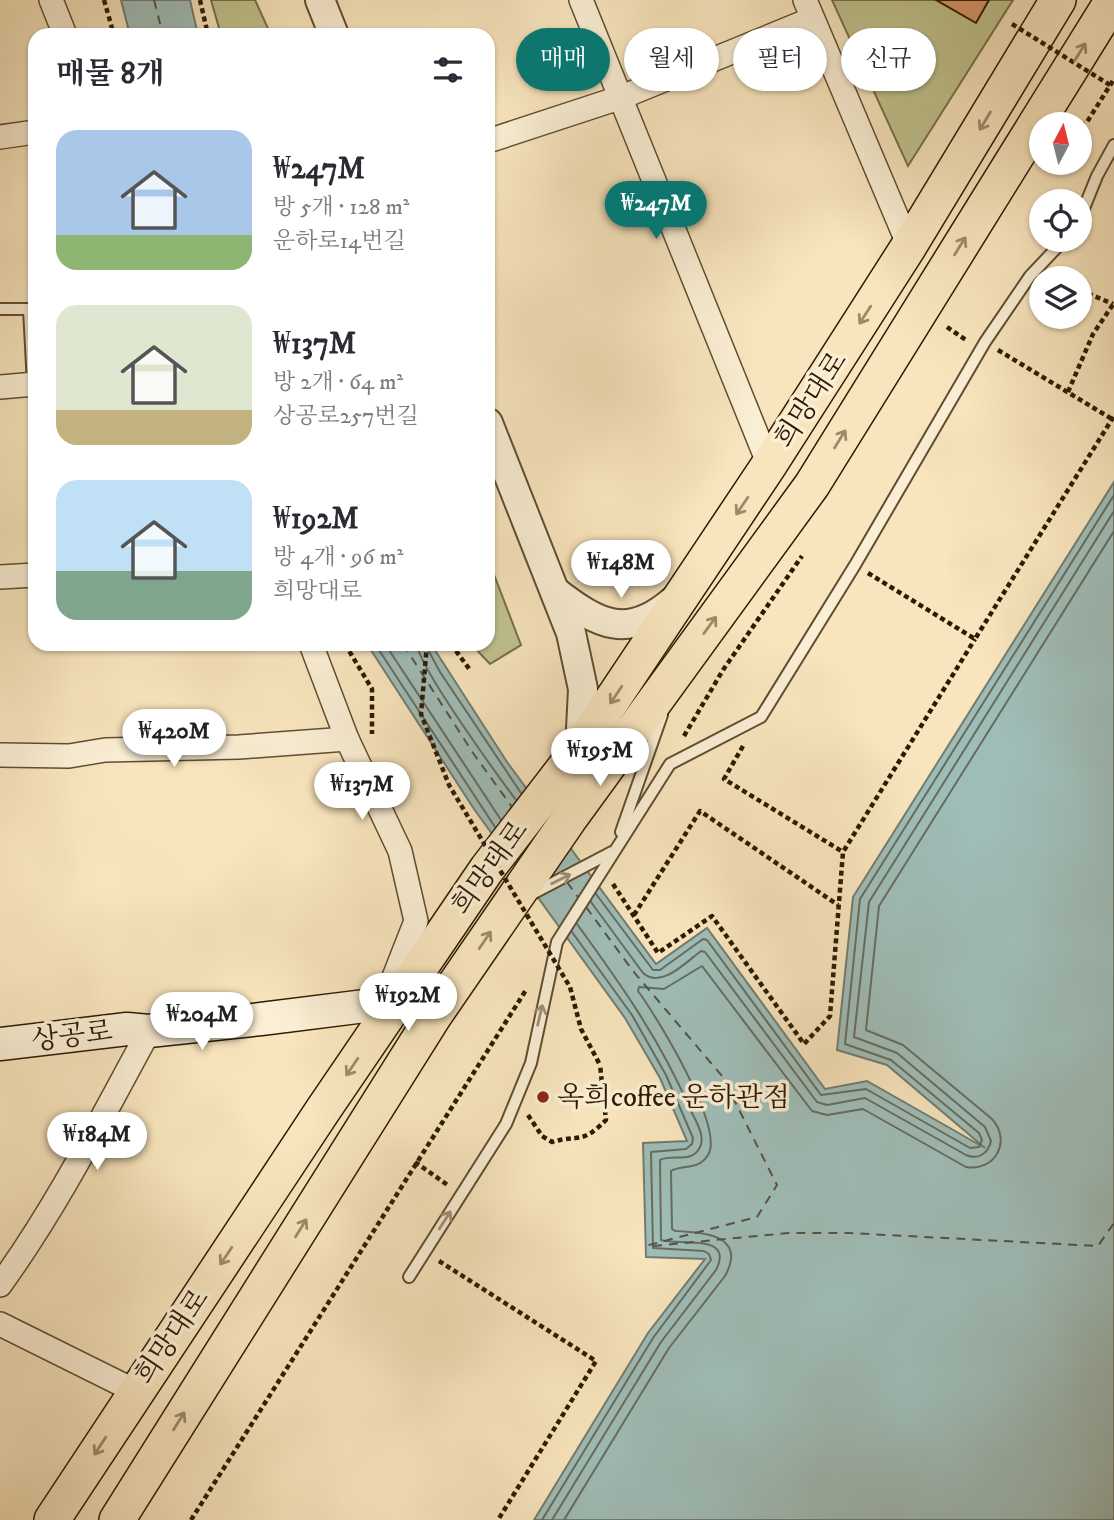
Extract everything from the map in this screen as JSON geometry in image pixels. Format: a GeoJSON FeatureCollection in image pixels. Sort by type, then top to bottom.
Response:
{"type":"FeatureCollection","features":[{"type":"Feature","properties":{"kind":"main road","name":"희망대로"},"geometry":{"type":"LineString","coordinates":[[52,1520],[390,1002],[580,748],[685,592],[909,246],[1059,0]]}},
{"type":"Feature","properties":{"kind":"main road","name":"희망대로"},"geometry":{"type":"LineString","coordinates":[[117,1520],[435,1014],[569,819],[812,485],[1113,0]]}},
{"type":"Feature","properties":{"kind":"main road","name":"상공로"},"geometry":{"type":"LineString","coordinates":[[0,1044],[127,1029],[149,1031],[390,1002],[435,1014]]}},
{"type":"Feature","properties":{"kind":"street"},"geometry":{"type":"LineString","coordinates":[[51,0],[62,28]]}},
{"type":"Feature","properties":{"kind":"street"},"geometry":{"type":"LineString","coordinates":[[320,0],[331,28]]}},
{"type":"Feature","properties":{"kind":"street"},"geometry":{"type":"LineString","coordinates":[[581,0],[769,465]]}},
{"type":"Feature","properties":{"kind":"street"},"geometry":{"type":"LineString","coordinates":[[495,139],[622,97],[808,9],[909,246]]}},
{"type":"Feature","properties":{"kind":"street"},"geometry":{"type":"LineString","coordinates":[[0,137],[28,133]]}},
{"type":"Feature","properties":{"kind":"street"},"geometry":{"type":"LineString","coordinates":[[0,387],[28,385]]}},
{"type":"Feature","properties":{"kind":"street"},"geometry":{"type":"LineString","coordinates":[[495,440],[556,592],[579,663],[583,713],[569,819]]}},
{"type":"Feature","properties":{"kind":"street"},"geometry":{"type":"LineString","coordinates":[[0,577],[28,575]]}},
{"type":"Feature","properties":{"kind":"street"},"geometry":{"type":"LineString","coordinates":[[556,592],[592,617],[620,625],[639,623],[657,616],[685,592]]}},
{"type":"Feature","properties":{"kind":"street"},"geometry":{"type":"LineString","coordinates":[[314,651],[347,739],[400,851],[416,921],[390,1002]]}},
{"type":"Feature","properties":{"kind":"street"},"geometry":{"type":"LineString","coordinates":[[0,755],[69,756],[104,750],[239,747],[347,739]]}},
{"type":"Feature","properties":{"kind":"street"},"geometry":{"type":"LineString","coordinates":[[0,1285],[30,1244],[61,1193],[149,1031]]}},
{"type":"Feature","properties":{"kind":"street"},"geometry":{"type":"LineString","coordinates":[[1,1329],[135,1391]]}},
{"type":"Feature","properties":{"kind":"lane"},"geometry":{"type":"LineString","coordinates":[[1092,189],[1114,145]]}},
{"type":"Feature","properties":{"kind":"lane"},"geometry":{"type":"LineString","coordinates":[[557,942],[670,764],[761,717],[855,565],[985,342],[1030,276],[1053,252]]}},
{"type":"Feature","properties":{"kind":"lane"},"geometry":{"type":"LineString","coordinates":[[0,309],[28,309]]}},
{"type":"Feature","properties":{"kind":"lane"},"geometry":{"type":"LineString","coordinates":[[508,906],[615,851],[678,669]]}},
{"type":"Feature","properties":{"kind":"lane"},"geometry":{"type":"LineString","coordinates":[[409,1277],[506,1124],[531,1063],[548,965]]}},
{"type":"Feature","properties":{"kind":"path"},"geometry":{"type":"LineString","coordinates":[[104,0],[112,28]]}},
{"type":"Feature","properties":{"kind":"path"},"geometry":{"type":"LineString","coordinates":[[200,0],[206,28]]}},
{"type":"Feature","properties":{"kind":"path"},"geometry":{"type":"LineString","coordinates":[[1012,24],[1110,85]]}},
{"type":"Feature","properties":{"kind":"path"},"geometry":{"type":"LineString","coordinates":[[1092,114],[1114,79]]}},
{"type":"Feature","properties":{"kind":"path"},"geometry":{"type":"LineString","coordinates":[[1068,392],[1093,334],[1114,304],[1092,295]]}},
{"type":"Feature","properties":{"kind":"path"},"geometry":{"type":"LineString","coordinates":[[604,869],[658,953],[712,916],[804,1044],[830,1016],[843,852],[1113,417],[985,342]]}},
{"type":"Feature","properties":{"kind":"path"},"geometry":{"type":"LineString","coordinates":[[855,565],[975,639]]}},
{"type":"Feature","properties":{"kind":"path"},"geometry":{"type":"LineString","coordinates":[[349,651],[372,689],[372,740]]}},
{"type":"Feature","properties":{"kind":"path"},"geometry":{"type":"LineString","coordinates":[[426,651],[421,714],[449,785],[570,987],[581,1029],[600,1065],[606,1120],[593,1133],[576,1140],[567,1138],[551,1142],[542,1136],[524,1107]]}},
{"type":"Feature","properties":{"kind":"path"},"geometry":{"type":"LineString","coordinates":[[457,651],[470,670]]}},
{"type":"Feature","properties":{"kind":"path"},"geometry":{"type":"LineString","coordinates":[[761,717],[724,779],[843,852]]}},
{"type":"Feature","properties":{"kind":"path"},"geometry":{"type":"LineString","coordinates":[[634,915],[700,811],[839,905]]}},
{"type":"Feature","properties":{"kind":"path"},"geometry":{"type":"LineString","coordinates":[[548,965],[557,942]]}},
{"type":"Feature","properties":{"kind":"path"},"geometry":{"type":"LineString","coordinates":[[548,965],[557,942]]}},
{"type":"Feature","properties":{"kind":"path"},"geometry":{"type":"LineString","coordinates":[[191,1520],[533,979]]}},
{"type":"Feature","properties":{"kind":"path"},"geometry":{"type":"LineString","coordinates":[[415,1162],[461,1195]]}},
{"type":"Feature","properties":{"kind":"path"},"geometry":{"type":"LineString","coordinates":[[424,1252],[596,1361],[498,1520]]}},
{"type":"Feature","properties":{"kind":"green space"},"geometry":{"type":"Polygon","coordinates":[[[211,0],[255,0],[268,28],[219,28],[211,0]]]}},
{"type":"Feature","properties":{"kind":"green space"},"geometry":{"type":"Polygon","coordinates":[[[832,0],[1013,0],[908,166],[874,91],[936,91],[936,28],[845,28],[832,0]]]}},
{"type":"Feature","properties":{"kind":"green space"},"geometry":{"type":"Polygon","coordinates":[[[495,577],[521,645],[490,664],[478,651],[495,651],[495,577]]]}},
{"type":"Feature","properties":{"kind":"water"},"geometry":{"type":"Polygon","coordinates":[[[121,0],[190,0],[196,28],[128,28],[121,0]]]}},
{"type":"Feature","properties":{"kind":"water"},"geometry":{"type":"Polygon","coordinates":[[[1114,482],[1114,1520],[534,1520],[648,1333],[705,1259],[646,1257],[643,1143],[687,1141],[660,1078],[625,1018],[474,809],[372,651],[436,651],[507,762],[656,964],[707,928],[825,1089],[867,1081],[985,1148],[887,1065],[837,1050],[853,897],[1114,482]]]}},
{"type":"Feature","properties":{"kind":"building"},"geometry":{"type":"Polygon","coordinates":[[[936,0],[989,0],[976,23],[936,0]]]}},
{"type":"Feature","properties":{"kind":"ferry route"},"geometry":{"type":"LineString","coordinates":[[154,0],[161,28]]}},
{"type":"Feature","properties":{"kind":"ferry route"},"geometry":{"type":"LineString","coordinates":[[407,651],[473,753],[512,807]]}},
{"type":"Feature","properties":{"kind":"ferry route"},"geometry":{"type":"LineString","coordinates":[[567,882],[580,900]]}},
{"type":"Feature","properties":{"kind":"ferry route"},"geometry":{"type":"LineString","coordinates":[[586,907],[633,971],[722,1076],[777,1185],[757,1217],[645,1246]]}},
{"type":"Feature","properties":{"kind":"ferry route"},"geometry":{"type":"LineString","coordinates":[[653,1246],[788,1233],[849,1233],[1098,1246],[1114,1223]]}},
{"type":"Feature","properties":{"kind":"place","name":"옥희coffee 운하관점"},"geometry":{"type":"Point","coordinates":[543,1097]}}]}
